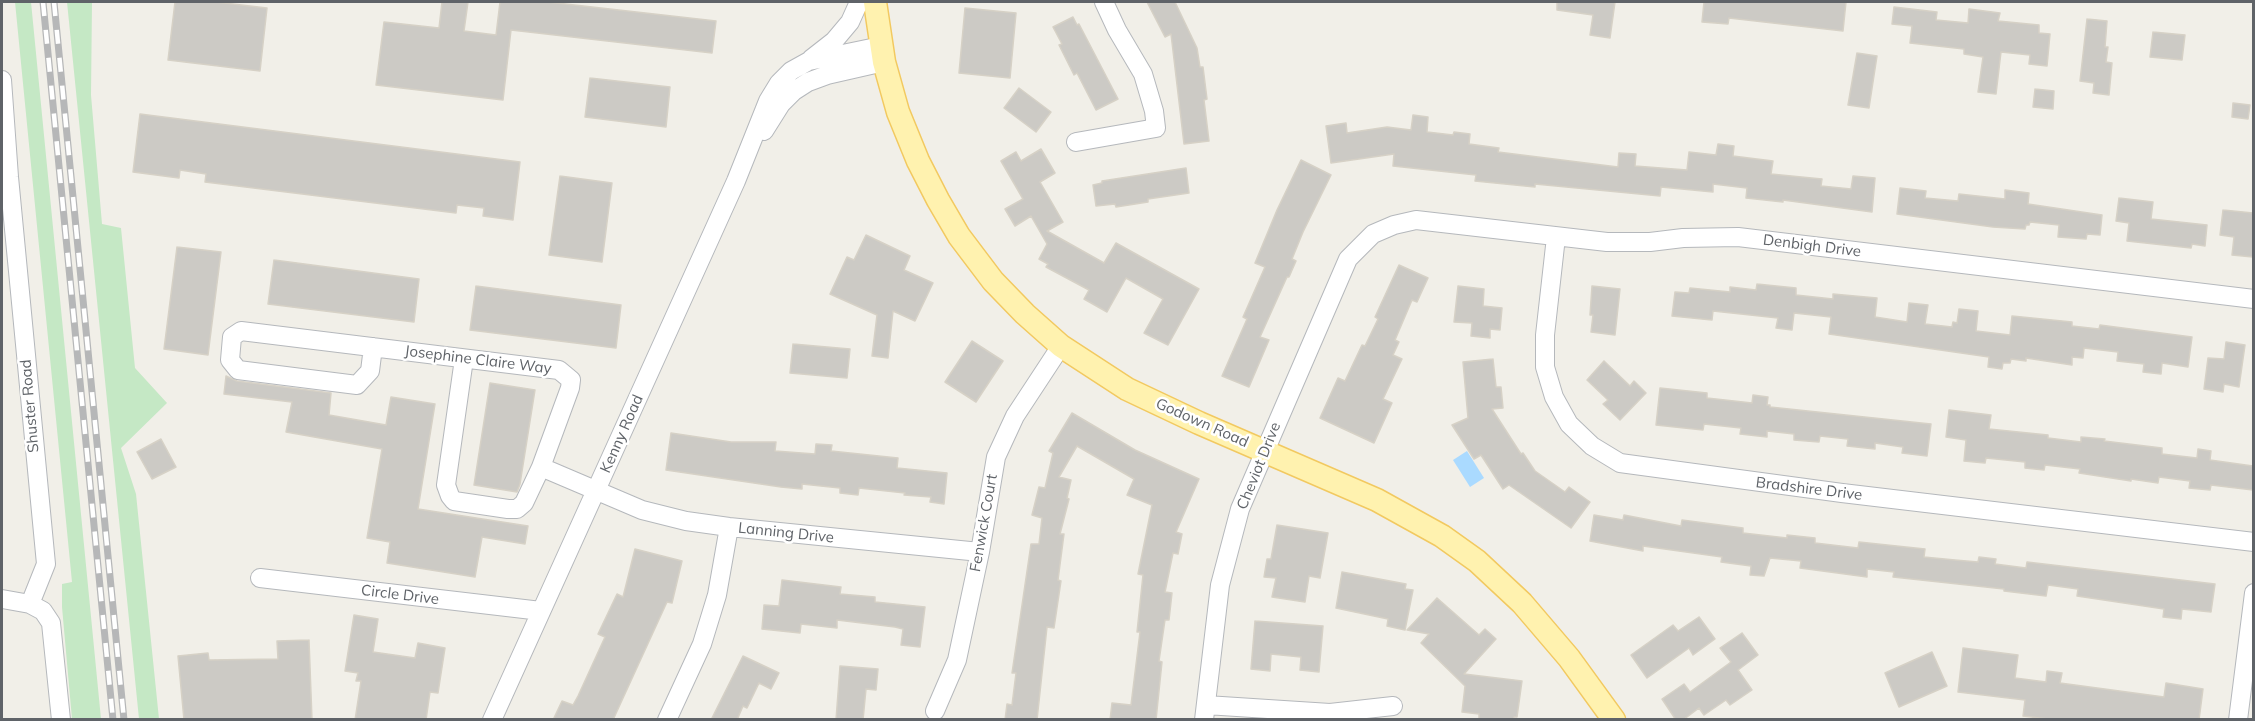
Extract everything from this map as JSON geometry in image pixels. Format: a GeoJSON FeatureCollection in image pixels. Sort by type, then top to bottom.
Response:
{"type":"FeatureCollection","features":[{"type":"Feature","properties":{"kind":"main road"},"geometry":{"type":"LineString","coordinates":[[875,2],[882,54]]}},
{"type":"Feature","properties":{"kind":"main road","name":"Godown Road"},"geometry":{"type":"LineString","coordinates":[[882,54],[908,140],[938,200],[959,236],[993,281],[1025,314],[1061,346],[1127,389],[1377,500],[1442,536],[1477,561],[1522,603],[1569,658],[1614,720]]}},
{"type":"Feature","properties":{"kind":"street","name":"Kenny Road"},"geometry":{"type":"LineString","coordinates":[[492,720],[750,149],[768,100],[779,83],[791,71],[809,61],[834,41],[850,22],[859,2]]}},
{"type":"Feature","properties":{"kind":"street"},"geometry":{"type":"LineString","coordinates":[[1076,142],[1156,128],[1154,111],[1143,74],[1117,30],[1104,2]]}},
{"type":"Feature","properties":{"kind":"street","name":"Kenny Road"},"geometry":{"type":"LineString","coordinates":[[809,61],[882,54]]}},
{"type":"Feature","properties":{"kind":"street","name":"Kenny Road"},"geometry":{"type":"LineString","coordinates":[[750,149],[781,104],[794,91],[808,82],[882,54]]}},
{"type":"Feature","properties":{"kind":"street","name":"Shuster Road"},"geometry":{"type":"LineString","coordinates":[[2,80],[9,177],[46,564],[30,604]]}},
{"type":"Feature","properties":{"kind":"street","name":"Denbigh Drive"},"geometry":{"type":"LineString","coordinates":[[1372,234],[1394,225],[1416,220],[1607,243],[1738,237],[2253,299]]}},
{"type":"Feature","properties":{"kind":"street","name":"Cheviot Drive"},"geometry":{"type":"LineString","coordinates":[[1205,712],[1220,585],[1240,509],[1348,259],[1372,234]]}},
{"type":"Feature","properties":{"kind":"street","name":"Bradshire Drive"},"geometry":{"type":"LineString","coordinates":[[1556,237],[1545,335],[1545,367],[1554,397],[1569,424],[1592,446],[1620,463],[1649,469],[1831,492],[2253,542]]}},
{"type":"Feature","properties":{"kind":"street","name":"Josephine Claire Way"},"geometry":{"type":"LineString","coordinates":[[374,348],[370,371],[357,385],[238,370],[230,360],[232,337],[241,331],[559,370],[571,380],[570,388],[541,467]]}},
{"type":"Feature","properties":{"kind":"street","name":"Fenwick Court"},"geometry":{"type":"LineString","coordinates":[[935,711],[957,660],[980,552],[996,457],[1015,416],[1061,346]]}},
{"type":"Feature","properties":{"kind":"street"},"geometry":{"type":"LineString","coordinates":[[464,359],[446,485],[454,501],[508,509],[517,508],[524,503],[541,467],[597,490]]}},
{"type":"Feature","properties":{"kind":"street","name":"Lanning Drive"},"geometry":{"type":"LineString","coordinates":[[597,490],[642,510],[686,521],[980,552]]}},
{"type":"Feature","properties":{"kind":"street"},"geometry":{"type":"LineString","coordinates":[[667,720],[702,644],[717,596],[729,527]]}},
{"type":"Feature","properties":{"kind":"street","name":"Circle Drive"},"geometry":{"type":"LineString","coordinates":[[260,578],[541,612]]}},
{"type":"Feature","properties":{"kind":"street"},"geometry":{"type":"LineString","coordinates":[[2238,720],[2253,593]]}},
{"type":"Feature","properties":{"kind":"street"},"geometry":{"type":"LineString","coordinates":[[2,599],[30,604],[43,611],[51,623],[61,720]]}},
{"type":"Feature","properties":{"kind":"street"},"geometry":{"type":"LineString","coordinates":[[1205,712],[1330,713],[1393,706]]}},
{"type":"Feature","properties":{"kind":"green space"},"geometry":{"type":"Polygon","coordinates":[[[15,2],[31,2],[101,719],[72,719],[62,584],[72,582],[15,2]]]}},
{"type":"Feature","properties":{"kind":"green space"},"geometry":{"type":"Polygon","coordinates":[[[67,2],[92,2],[91,95],[102,224],[121,228],[135,368],[167,403],[121,448],[136,494],[159,719],[139,719],[67,2]]]}},
{"type":"Feature","properties":{"kind":"water"},"geometry":{"type":"Polygon","coordinates":[[[1467,451],[1484,478],[1470,487],[1453,460],[1467,451]]]}},
{"type":"Feature","properties":{"kind":"building"},"geometry":{"type":"Polygon","coordinates":[[[175,2],[216,2],[267,8],[260,71],[168,60],[175,2]]]}},
{"type":"Feature","properties":{"kind":"building"},"geometry":{"type":"Polygon","coordinates":[[[442,2],[468,2],[464,31],[496,35],[500,2],[548,2],[716,21],[712,53],[511,30],[503,100],[376,85],[384,22],[439,28],[442,2]]]}},
{"type":"Feature","properties":{"kind":"building"},"geometry":{"type":"Polygon","coordinates":[[[1147,2],[1175,2],[1197,48],[1200,67],[1203,67],[1209,141],[1184,144],[1171,34],[1165,37],[1147,2]]]}},
{"type":"Feature","properties":{"kind":"building"},"geometry":{"type":"Polygon","coordinates":[[[1557,2],[1615,2],[1610,38],[1590,35],[1593,15],[1557,10],[1557,2]]]}},
{"type":"Feature","properties":{"kind":"building"},"geometry":{"type":"Polygon","coordinates":[[[1704,2],[1846,2],[1843,31],[1729,18],[1728,24],[1702,22],[1704,2]]]}},
{"type":"Feature","properties":{"kind":"building"},"geometry":{"type":"Polygon","coordinates":[[[1894,7],[1937,12],[1936,20],[1968,23],[1969,9],[2000,13],[1998,21],[2039,25],[2039,33],[2050,34],[2047,66],[2029,64],[2030,55],[2001,52],[1996,94],[1978,92],[1983,57],[1964,54],[1964,49],[1910,43],[1912,26],[1892,24],[1894,7]]]}},
{"type":"Feature","properties":{"kind":"building"},"geometry":{"type":"Polygon","coordinates":[[[965,8],[1016,13],[1010,78],[959,73],[965,8]]]}},
{"type":"Feature","properties":{"kind":"building"},"geometry":{"type":"Polygon","coordinates":[[[1073,17],[1077,25],[1079,24],[1118,99],[1096,110],[1077,73],[1074,75],[1053,27],[1073,17]]]}},
{"type":"Feature","properties":{"kind":"building"},"geometry":{"type":"Polygon","coordinates":[[[2087,19],[2107,21],[2106,62],[2112,63],[2109,95],[2093,93],[2094,83],[2080,81],[2087,19]]]}},
{"type":"Feature","properties":{"kind":"building"},"geometry":{"type":"Polygon","coordinates":[[[2153,32],[2185,35],[2182,60],[2150,57],[2153,32]]]}},
{"type":"Feature","properties":{"kind":"building"},"geometry":{"type":"Polygon","coordinates":[[[1857,53],[1877,56],[1869,108],[1848,105],[1857,53]]]}},
{"type":"Feature","properties":{"kind":"building"},"geometry":{"type":"Polygon","coordinates":[[[590,78],[670,87],[666,127],[585,117],[590,78]]]}},
{"type":"Feature","properties":{"kind":"building"},"geometry":{"type":"Polygon","coordinates":[[[1019,88],[1051,112],[1036,132],[1004,108],[1019,88]]]}},
{"type":"Feature","properties":{"kind":"building"},"geometry":{"type":"Polygon","coordinates":[[[2035,89],[2054,91],[2053,109],[2033,107],[2035,89]]]}},
{"type":"Feature","properties":{"kind":"building"},"geometry":{"type":"Polygon","coordinates":[[[2233,103],[2250,105],[2248,119],[2232,117],[2233,103]]]}},
{"type":"Feature","properties":{"kind":"building"},"geometry":{"type":"Polygon","coordinates":[[[140,114],[520,162],[513,220],[483,216],[484,208],[457,205],[456,213],[205,182],[206,174],[180,170],[179,178],[133,172],[140,114]]]}},
{"type":"Feature","properties":{"kind":"building"},"geometry":{"type":"Polygon","coordinates":[[[1413,115],[1428,117],[1427,132],[1470,134],[1469,144],[1499,148],[1498,152],[1618,167],[1619,153],[1636,154],[1635,166],[1687,170],[1689,152],[1716,155],[1718,144],[1734,146],[1733,156],[1773,161],[1771,174],[1822,179],[1821,186],[1851,189],[1853,176],[1875,178],[1872,212],[1783,200],[1783,202],[1746,198],[1747,188],[1713,184],[1713,192],[1661,187],[1660,196],[1535,184],[1535,187],[1475,181],[1476,175],[1393,166],[1394,154],[1331,163],[1326,126],[1346,123],[1347,133],[1387,127],[1411,130],[1413,115]]]}},
{"type":"Feature","properties":{"kind":"building"},"geometry":{"type":"Polygon","coordinates":[[[1041,149],[1055,173],[1040,182],[1063,222],[1047,231],[1104,263],[1116,243],[1199,289],[1168,345],[1144,333],[1163,299],[1126,278],[1107,312],[1084,299],[1089,290],[1046,267],[1048,264],[1039,259],[1047,244],[1031,216],[1015,226],[1005,209],[1023,199],[1001,161],[1016,152],[1021,161],[1041,149]]]}},
{"type":"Feature","properties":{"kind":"building"},"geometry":{"type":"Polygon","coordinates":[[[1301,160],[1331,175],[1303,232],[1292,259],[1296,261],[1260,337],[1269,340],[1249,387],[1222,376],[1247,319],[1243,317],[1265,267],[1255,263],[1301,160]]]}},
{"type":"Feature","properties":{"kind":"building"},"geometry":{"type":"Polygon","coordinates":[[[1186,168],[1189,193],[1148,199],[1148,202],[1116,207],[1115,204],[1096,206],[1093,185],[1102,183],[1102,181],[1186,168]]]}},
{"type":"Feature","properties":{"kind":"building"},"geometry":{"type":"Polygon","coordinates":[[[560,176],[612,183],[602,262],[549,255],[560,176]]]}},
{"type":"Feature","properties":{"kind":"building"},"geometry":{"type":"Polygon","coordinates":[[[1900,188],[1926,191],[1925,198],[1958,201],[1959,194],[2005,199],[2005,190],[2029,193],[2028,204],[2102,215],[2100,235],[2087,234],[2086,239],[2058,237],[2059,225],[2030,222],[2025,229],[1993,227],[1897,214],[1900,188]]]}},
{"type":"Feature","properties":{"kind":"building"},"geometry":{"type":"Polygon","coordinates":[[[2119,198],[2153,202],[2151,219],[2207,225],[2205,246],[2192,244],[2191,248],[2127,241],[2129,223],[2116,221],[2119,198]]]}},
{"type":"Feature","properties":{"kind":"building"},"geometry":{"type":"Polygon","coordinates":[[[2223,210],[2253,213],[2253,257],[2232,255],[2234,237],[2220,235],[2223,210]]]}},
{"type":"Feature","properties":{"kind":"building"},"geometry":{"type":"Polygon","coordinates":[[[866,235],[910,256],[904,270],[933,283],[915,321],[893,311],[888,358],[872,356],[877,315],[830,294],[847,257],[854,260],[866,235]]]}},
{"type":"Feature","properties":{"kind":"building"},"geometry":{"type":"Polygon","coordinates":[[[177,247],[221,252],[208,355],[164,349],[177,247]]]}},
{"type":"Feature","properties":{"kind":"building"},"geometry":{"type":"Polygon","coordinates":[[[274,260],[419,279],[414,322],[268,304],[274,260]]]}},
{"type":"Feature","properties":{"kind":"building"},"geometry":{"type":"Polygon","coordinates":[[[1399,265],[1428,278],[1417,302],[1412,300],[1395,340],[1399,342],[1393,355],[1402,359],[1383,399],[1392,403],[1374,443],[1320,418],[1338,378],[1345,381],[1362,345],[1365,346],[1378,319],[1375,317],[1399,265]]]}},
{"type":"Feature","properties":{"kind":"building"},"geometry":{"type":"Polygon","coordinates":[[[1757,284],[1796,288],[1796,295],[1833,299],[1833,294],[1877,298],[1875,317],[1907,322],[1909,303],[1928,305],[1925,324],[1952,327],[1953,322],[1957,323],[1959,309],[1978,311],[1976,331],[2010,335],[2012,316],[2072,322],[2072,326],[2099,329],[2100,325],[2192,337],[2188,367],[2162,363],[2161,374],[2143,372],[2144,364],[2117,361],[2118,352],[2084,348],[2083,358],[2072,357],[2072,365],[2026,358],[2026,361],[2011,359],[2010,363],[2003,363],[2002,369],[1988,367],[1989,357],[1829,334],[1831,317],[1794,313],[1792,330],[1776,328],[1778,318],[1713,311],[1712,320],[1672,316],[1675,292],[1689,293],[1690,288],[1730,292],[1730,287],[1756,290],[1757,284]]]}},
{"type":"Feature","properties":{"kind":"building"},"geometry":{"type":"Polygon","coordinates":[[[476,286],[621,305],[616,348],[470,330],[476,286]]]}},
{"type":"Feature","properties":{"kind":"building"},"geometry":{"type":"Polygon","coordinates":[[[1458,286],[1484,289],[1483,306],[1502,308],[1500,330],[1490,329],[1490,338],[1471,336],[1472,323],[1454,322],[1458,286]]]}},
{"type":"Feature","properties":{"kind":"building"},"geometry":{"type":"Polygon","coordinates":[[[1592,286],[1620,289],[1615,335],[1591,332],[1592,286]]]}},
{"type":"Feature","properties":{"kind":"building"},"geometry":{"type":"Polygon","coordinates":[[[972,341],[1003,361],[976,402],[945,382],[972,341]]]}},
{"type":"Feature","properties":{"kind":"building"},"geometry":{"type":"Polygon","coordinates":[[[2226,342],[2245,345],[2239,387],[2224,384],[2223,392],[2204,389],[2208,358],[2224,359],[2226,342]]]}},
{"type":"Feature","properties":{"kind":"building"},"geometry":{"type":"Polygon","coordinates":[[[793,344],[850,349],[847,378],[790,373],[793,344]]]}},
{"type":"Feature","properties":{"kind":"building"},"geometry":{"type":"Polygon","coordinates":[[[1493,359],[1496,387],[1501,387],[1503,408],[1492,409],[1521,454],[1523,453],[1535,471],[1565,492],[1569,487],[1590,502],[1571,528],[1509,485],[1503,489],[1481,455],[1474,459],[1452,425],[1468,418],[1463,362],[1493,359]]]}},
{"type":"Feature","properties":{"kind":"building"},"geometry":{"type":"Polygon","coordinates":[[[1604,361],[1630,386],[1634,381],[1646,393],[1620,420],[1603,404],[1608,400],[1587,380],[1604,361]]]}},
{"type":"Feature","properties":{"kind":"building"},"geometry":{"type":"Polygon","coordinates":[[[226,376],[237,381],[331,393],[329,415],[386,425],[391,397],[435,404],[418,509],[528,526],[525,544],[482,537],[475,577],[387,563],[390,542],[367,538],[382,449],[286,432],[292,402],[224,394],[226,376]]]}},
{"type":"Feature","properties":{"kind":"building"},"geometry":{"type":"Polygon","coordinates":[[[490,383],[535,390],[517,492],[474,485],[490,383]]]}},
{"type":"Feature","properties":{"kind":"building"},"geometry":{"type":"Polygon","coordinates":[[[1660,388],[1707,393],[1707,398],[1752,403],[1753,395],[1768,397],[1767,405],[1770,407],[1931,424],[1927,456],[1902,453],[1903,447],[1875,443],[1875,449],[1847,446],[1848,439],[1820,436],[1819,442],[1794,440],[1794,434],[1767,431],[1767,437],[1740,434],[1741,428],[1704,424],[1703,430],[1656,425],[1660,388]]]}},
{"type":"Feature","properties":{"kind":"building"},"geometry":{"type":"Polygon","coordinates":[[[1949,410],[1991,415],[1989,429],[2048,435],[2048,438],[2081,442],[2081,437],[2105,439],[2104,441],[2162,448],[2162,454],[2197,458],[2198,449],[2211,451],[2210,460],[2253,466],[2253,490],[2211,485],[2210,490],[2189,488],[2190,481],[2159,477],[2158,483],[2131,479],[2131,481],[2079,473],[2080,469],[2045,465],[2044,470],[2025,468],[2025,462],[1986,458],[1985,463],[1964,461],[1966,440],[1946,437],[1949,410]]]}},
{"type":"Feature","properties":{"kind":"building"},"geometry":{"type":"Polygon","coordinates":[[[1072,413],[1135,450],[1199,479],[1176,532],[1182,534],[1178,554],[1173,553],[1165,592],[1172,593],[1169,620],[1165,620],[1159,661],[1162,662],[1156,720],[1110,720],[1112,703],[1131,705],[1140,632],[1137,632],[1143,575],[1138,574],[1152,505],[1127,495],[1134,479],[1077,446],[1059,477],[1071,480],[1067,498],[1069,499],[1060,534],[1064,534],[1058,580],[1061,581],[1054,628],[1047,627],[1037,720],[1005,720],[1007,704],[1012,705],[1016,673],[1012,673],[1031,544],[1039,544],[1042,518],[1032,515],[1039,487],[1045,488],[1053,453],[1049,451],[1072,413]]]}},
{"type":"Feature","properties":{"kind":"building"},"geometry":{"type":"Polygon","coordinates":[[[671,433],[731,442],[776,442],[775,451],[815,454],[816,444],[832,445],[831,451],[898,458],[897,468],[947,473],[944,504],[930,502],[931,497],[904,495],[905,493],[859,488],[858,495],[840,493],[840,488],[802,484],[802,489],[781,487],[666,470],[671,433]]]}},
{"type":"Feature","properties":{"kind":"building"},"geometry":{"type":"Polygon","coordinates":[[[161,439],[176,467],[152,479],[137,452],[161,439]]]}},
{"type":"Feature","properties":{"kind":"building"},"geometry":{"type":"Polygon","coordinates":[[[1594,515],[1623,520],[1624,515],[1681,526],[1682,520],[1743,528],[1743,533],[1787,538],[1787,535],[1815,538],[1815,543],[1858,548],[1859,542],[1925,549],[1924,557],[1978,562],[1979,557],[1996,559],[1995,564],[2026,568],[2027,562],[2215,584],[2211,612],[2182,609],[2181,619],[2163,617],[2164,609],[2077,596],[2078,589],[2048,585],[2046,596],[1893,577],[1894,572],[1867,569],[1867,577],[1800,568],[1801,561],[1770,558],[1764,576],[1750,575],[1751,566],[1721,562],[1722,557],[1643,546],[1643,551],[1590,541],[1594,515]]]}},
{"type":"Feature","properties":{"kind":"building"},"geometry":{"type":"Polygon","coordinates":[[[1277,525],[1328,533],[1320,578],[1309,576],[1305,602],[1272,597],[1276,578],[1264,577],[1267,559],[1271,559],[1277,525]]]}},
{"type":"Feature","properties":{"kind":"building"},"geometry":{"type":"Polygon","coordinates":[[[635,549],[682,561],[672,603],[667,602],[613,720],[553,720],[562,701],[573,705],[578,696],[605,637],[598,634],[617,594],[623,597],[635,549]]]}},
{"type":"Feature","properties":{"kind":"building"},"geometry":{"type":"Polygon","coordinates":[[[1342,572],[1406,584],[1405,589],[1413,590],[1405,630],[1387,626],[1388,619],[1336,608],[1342,572]]]}},
{"type":"Feature","properties":{"kind":"building"},"geometry":{"type":"Polygon","coordinates":[[[782,580],[841,587],[840,594],[875,597],[875,602],[925,607],[920,647],[901,645],[903,629],[837,620],[837,628],[801,624],[800,633],[762,629],[764,605],[779,606],[782,580]]]}},
{"type":"Feature","properties":{"kind":"building"},"geometry":{"type":"Polygon","coordinates":[[[1437,598],[1479,635],[1485,629],[1496,639],[1464,674],[1522,681],[1517,717],[1513,720],[1479,720],[1479,714],[1462,712],[1465,686],[1421,643],[1429,634],[1407,630],[1437,598]]]}},
{"type":"Feature","properties":{"kind":"building"},"geometry":{"type":"Polygon","coordinates":[[[354,615],[378,619],[373,652],[415,658],[418,643],[445,648],[438,693],[430,692],[426,720],[355,720],[361,681],[356,681],[358,673],[345,671],[354,615]]]}},
{"type":"Feature","properties":{"kind":"building"},"geometry":{"type":"Polygon","coordinates":[[[1699,617],[1715,639],[1693,655],[1689,648],[1647,678],[1631,655],[1673,625],[1678,631],[1699,617]]]}},
{"type":"Feature","properties":{"kind":"building"},"geometry":{"type":"Polygon","coordinates":[[[1255,621],[1323,626],[1319,672],[1300,670],[1301,657],[1271,654],[1270,671],[1251,669],[1255,621]]]}},
{"type":"Feature","properties":{"kind":"building"},"geometry":{"type":"Polygon","coordinates":[[[1742,633],[1758,655],[1738,670],[1752,690],[1730,705],[1726,700],[1704,715],[1699,708],[1683,720],[1676,720],[1662,699],[1684,684],[1690,692],[1731,662],[1720,648],[1742,633]]]}},
{"type":"Feature","properties":{"kind":"building"},"geometry":{"type":"Polygon","coordinates":[[[309,640],[312,720],[184,720],[178,656],[208,653],[209,660],[278,659],[277,641],[309,640]]]}},
{"type":"Feature","properties":{"kind":"building"},"geometry":{"type":"Polygon","coordinates":[[[1963,648],[2018,655],[2015,678],[2046,682],[2047,671],[2062,673],[2060,683],[2164,697],[2166,683],[2203,689],[2199,720],[2056,720],[2023,716],[2025,700],[1958,692],[1963,648]]]}},
{"type":"Feature","properties":{"kind":"building"},"geometry":{"type":"Polygon","coordinates":[[[1932,652],[1947,686],[1899,707],[1885,673],[1932,652]]]}},
{"type":"Feature","properties":{"kind":"building"},"geometry":{"type":"Polygon","coordinates":[[[743,656],[779,673],[771,689],[759,683],[747,708],[743,706],[737,720],[711,720],[743,656]]]}},
{"type":"Feature","properties":{"kind":"building"},"geometry":{"type":"Polygon","coordinates":[[[840,666],[878,669],[876,690],[866,689],[863,720],[836,720],[840,666]]]}},
{"type":"Feature","properties":{"kind":"railway"},"geometry":{"type":"LineString","coordinates":[[43,2],[113,720]]}},
{"type":"Feature","properties":{"kind":"railway"},"geometry":{"type":"LineString","coordinates":[[54,2],[124,720]]}}]}
